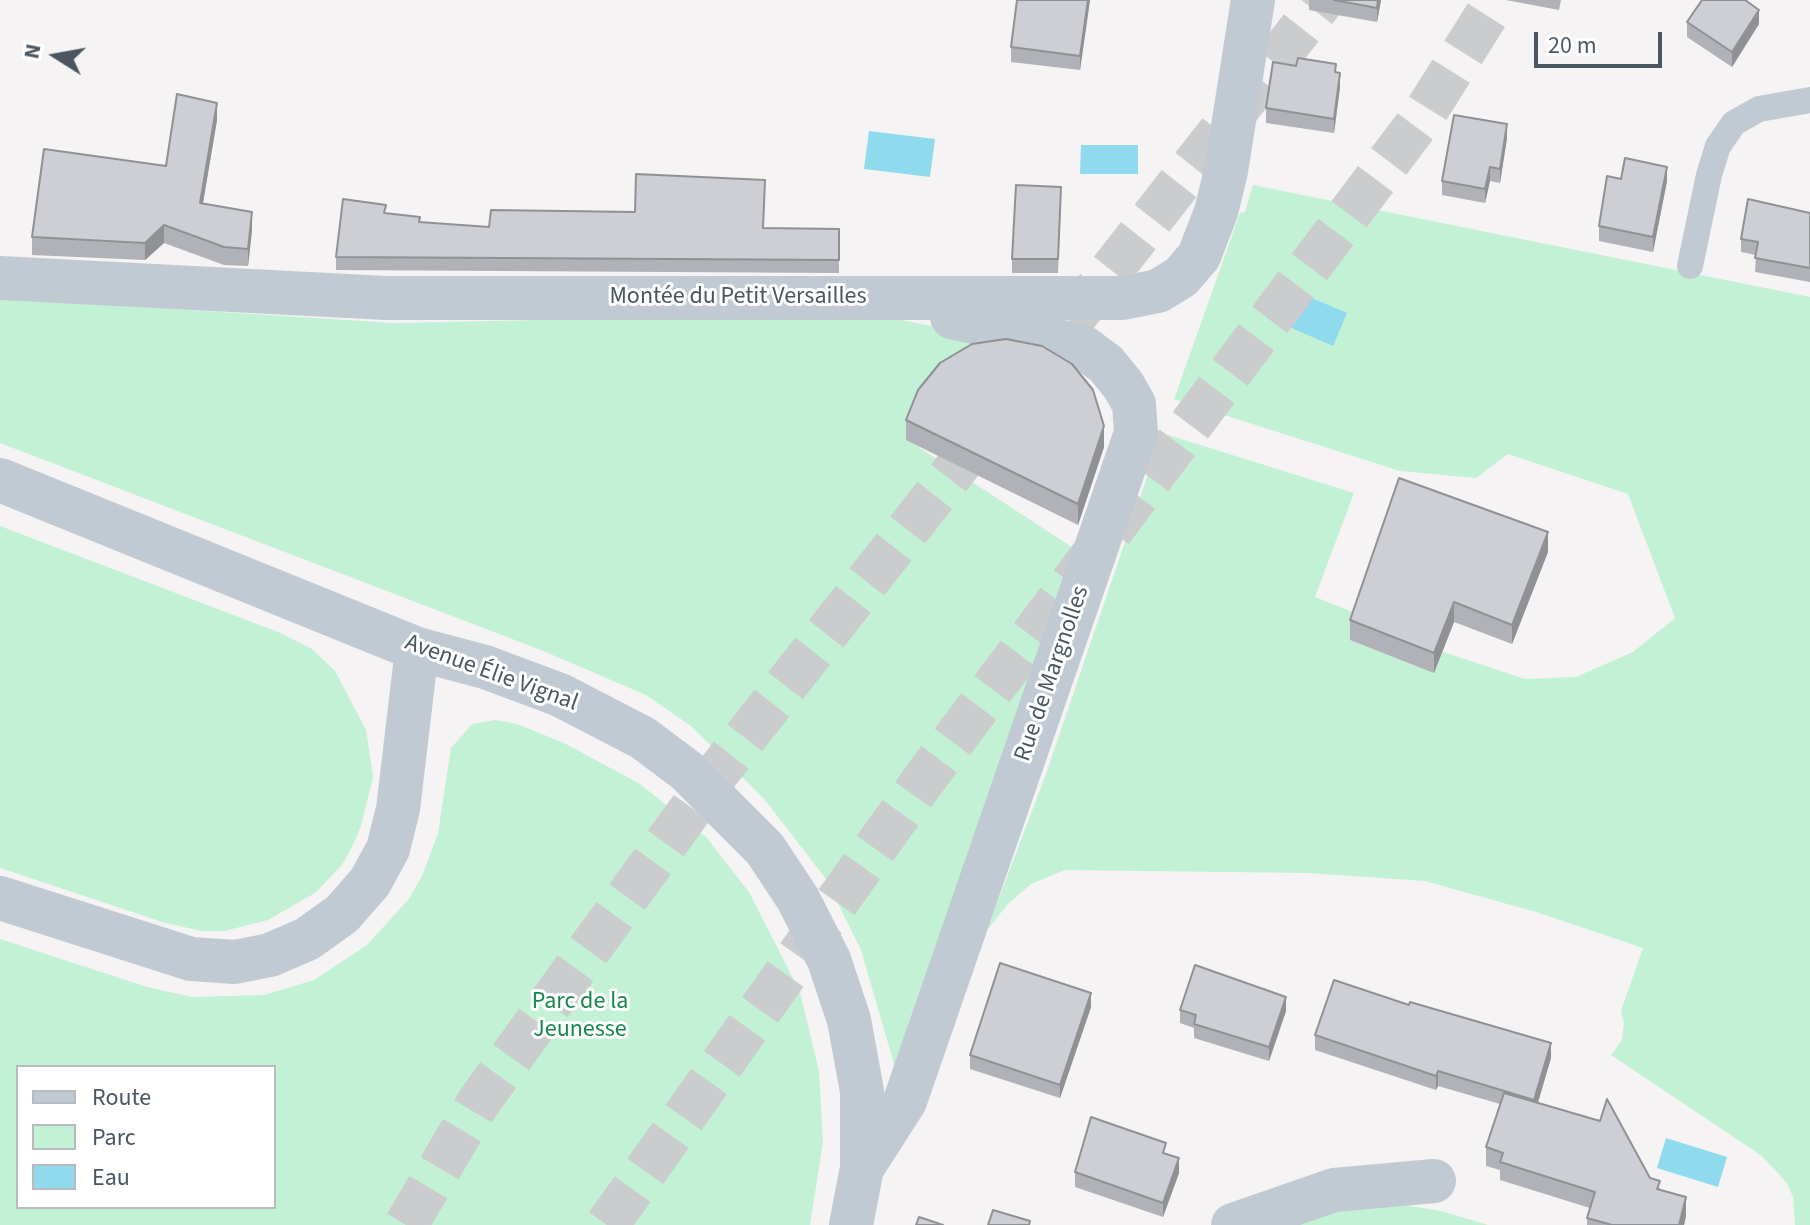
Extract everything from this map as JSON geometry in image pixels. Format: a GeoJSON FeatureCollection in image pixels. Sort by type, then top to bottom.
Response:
{"type":"FeatureCollection","features":[{"type":"Feature","properties":{"kind":"street","name":"Montée du Petit Versailles"},"geometry":{"type":"LineString","coordinates":[[0,278],[386,298],[1123,298],[1158,291],[1181,277],[1199,256],[1216,212],[1226,171],[1253,0]]}},
{"type":"Feature","properties":{"kind":"street","name":"Rue de Margnolles"},"geometry":{"type":"LineString","coordinates":[[851,1225],[862,1168],[905,1101],[1136,433],[1134,404],[1123,385],[1106,364],[1083,347],[1064,340],[861,298]]}},
{"type":"Feature","properties":{"kind":"street","name":"Avenue Élie Vignal"},"geometry":{"type":"LineString","coordinates":[[0,480],[417,649],[485,667],[560,695],[643,738],[687,771],[765,849],[798,899],[829,960],[849,1020],[862,1091],[862,1168]]}},
{"type":"Feature","properties":{"kind":"street"},"geometry":{"type":"LineString","coordinates":[[0,898],[191,959],[235,962],[270,955],[307,939],[342,914],[370,882],[388,849],[398,809],[417,649]]}},
{"type":"Feature","properties":{"kind":"street"},"geometry":{"type":"LineString","coordinates":[[1233,1225],[1369,1184],[1434,1181]]}},
{"type":"Feature","properties":{"kind":"lane"},"geometry":{"type":"LineString","coordinates":[[1690,266],[1709,175],[1718,146],[1734,123],[1759,109],[1810,100]]}},
{"type":"Feature","properties":{"kind":"green space"},"geometry":{"type":"Polygon","coordinates":[[[1253,185],[1810,297],[1810,1225],[1795,1225],[1793,1197],[1787,1183],[1762,1156],[1611,1055],[1622,1040],[1624,1023],[1621,1011],[1643,948],[1536,912],[1425,881],[1309,873],[1065,870],[1031,884],[1008,904],[987,930],[1046,774],[1162,433],[1354,493],[1315,597],[1360,615],[1350,640],[1434,672],[1443,652],[1525,679],[1576,677],[1633,652],[1675,618],[1628,494],[1508,454],[1476,478],[1400,471],[1174,399],[1240,213],[1245,212],[1253,185]]]}},
{"type":"Feature","properties":{"kind":"green space"},"geometry":{"type":"Polygon","coordinates":[[[0,298],[394,323],[589,319],[901,320],[992,338],[917,446],[1081,553],[899,1081],[861,950],[826,879],[765,800],[691,726],[646,695],[541,650],[0,443],[0,298]]]}},
{"type":"Feature","properties":{"kind":"green space"},"geometry":{"type":"Polygon","coordinates":[[[0,526],[278,632],[312,649],[335,671],[366,730],[373,777],[361,826],[352,847],[342,865],[315,893],[268,920],[224,931],[201,931],[162,922],[0,868],[0,526]]]}},
{"type":"Feature","properties":{"kind":"green space","name":"Parc de la Jeunesse"},"geometry":{"type":"Polygon","coordinates":[[[495,720],[517,724],[564,743],[640,784],[706,837],[749,892],[800,992],[819,1071],[823,1142],[810,1225],[0,1225],[0,939],[147,987],[192,997],[264,995],[314,980],[367,945],[408,900],[422,876],[438,833],[451,748],[472,724],[495,720]]]}},
{"type":"Feature","properties":{"kind":"green space"},"geometry":{"type":"Polygon","coordinates":[[[1392,1203],[1441,1211],[1488,1225],[1298,1225],[1332,1208],[1392,1203]]]}},
{"type":"Feature","properties":{"kind":"water"},"geometry":{"type":"Polygon","coordinates":[[[869,131],[935,139],[930,177],[864,169],[869,131]]]}},
{"type":"Feature","properties":{"kind":"water"},"geometry":{"type":"Polygon","coordinates":[[[1081,145],[1138,145],[1138,174],[1080,174],[1081,145]]]}},
{"type":"Feature","properties":{"kind":"water"},"geometry":{"type":"Polygon","coordinates":[[[1279,284],[1347,313],[1333,346],[1266,317],[1279,284]]]}},
{"type":"Feature","properties":{"kind":"water"},"geometry":{"type":"Polygon","coordinates":[[[1666,1138],[1727,1157],[1718,1187],[1657,1168],[1666,1138]]]}},
{"type":"Feature","properties":{"kind":"building"},"geometry":{"type":"Polygon","coordinates":[[[1017,0],[1088,0],[1080,56],[1011,47],[1017,0]]]}},
{"type":"Feature","properties":{"kind":"building"},"geometry":{"type":"Polygon","coordinates":[[[1334,0],[1378,0],[1377,8],[1334,0]]]}},
{"type":"Feature","properties":{"kind":"building"},"geometry":{"type":"Polygon","coordinates":[[[1702,0],[1745,0],[1759,10],[1732,52],[1687,22],[1702,0]]]}},
{"type":"Feature","properties":{"kind":"building"},"geometry":{"type":"Polygon","coordinates":[[[1298,58],[1336,64],[1335,72],[1340,73],[1334,119],[1266,108],[1273,62],[1296,66],[1298,58]]]}},
{"type":"Feature","properties":{"kind":"building"},"geometry":{"type":"Polygon","coordinates":[[[177,94],[217,103],[200,203],[252,212],[248,249],[224,247],[164,225],[145,243],[32,237],[44,149],[166,166],[177,94]]]}},
{"type":"Feature","properties":{"kind":"building"},"geometry":{"type":"Polygon","coordinates":[[[1454,115],[1507,124],[1500,169],[1490,167],[1485,189],[1442,181],[1454,115]]]}},
{"type":"Feature","properties":{"kind":"building"},"geometry":{"type":"Polygon","coordinates":[[[1625,158],[1667,167],[1653,237],[1599,226],[1607,176],[1621,179],[1625,158]]]}},
{"type":"Feature","properties":{"kind":"building"},"geometry":{"type":"Polygon","coordinates":[[[636,174],[765,180],[763,228],[839,229],[839,260],[336,257],[343,199],[386,205],[384,213],[420,217],[419,222],[489,227],[491,210],[635,212],[636,174]]]}},
{"type":"Feature","properties":{"kind":"building"},"geometry":{"type":"Polygon","coordinates":[[[1016,185],[1061,187],[1058,259],[1012,259],[1016,185]]]}},
{"type":"Feature","properties":{"kind":"building"},"geometry":{"type":"Polygon","coordinates":[[[1748,199],[1810,213],[1810,268],[1755,258],[1758,242],[1741,239],[1748,199]]]}},
{"type":"Feature","properties":{"kind":"building"},"geometry":{"type":"Polygon","coordinates":[[[1006,339],[1042,346],[1072,364],[1093,390],[1104,426],[1078,504],[906,420],[918,390],[940,363],[972,344],[1006,339]]]}},
{"type":"Feature","properties":{"kind":"building"},"geometry":{"type":"Polygon","coordinates":[[[1399,478],[1548,532],[1512,625],[1454,602],[1434,653],[1350,620],[1399,478]]]}},
{"type":"Feature","properties":{"kind":"building"},"geometry":{"type":"Polygon","coordinates":[[[1000,963],[1091,993],[1060,1085],[970,1055],[1000,963]]]}},
{"type":"Feature","properties":{"kind":"building"},"geometry":{"type":"Polygon","coordinates":[[[1195,965],[1286,997],[1269,1047],[1194,1024],[1196,1015],[1180,1010],[1195,965]]]}},
{"type":"Feature","properties":{"kind":"building"},"geometry":{"type":"Polygon","coordinates":[[[1334,980],[1409,1005],[1410,1002],[1551,1043],[1534,1100],[1438,1071],[1436,1076],[1315,1035],[1334,980]]]}},
{"type":"Feature","properties":{"kind":"building"},"geometry":{"type":"Polygon","coordinates":[[[1504,1093],[1600,1121],[1607,1099],[1650,1178],[1660,1181],[1657,1189],[1686,1197],[1679,1225],[1612,1225],[1587,1218],[1595,1192],[1500,1162],[1503,1153],[1486,1147],[1504,1093]]]}},
{"type":"Feature","properties":{"kind":"building"},"geometry":{"type":"Polygon","coordinates":[[[1091,1117],[1166,1143],[1163,1153],[1179,1158],[1163,1203],[1075,1172],[1091,1117]]]}},
{"type":"Feature","properties":{"kind":"building"},"geometry":{"type":"Polygon","coordinates":[[[993,1210],[1030,1221],[1029,1225],[988,1225],[993,1210]]]}},
{"type":"Feature","properties":{"kind":"building"},"geometry":{"type":"Polygon","coordinates":[[[919,1217],[943,1225],[916,1225],[919,1217]]]}},
{"type":"Feature","properties":{"kind":"tunnel"},"geometry":{"type":"LineString","coordinates":[[406,1225],[478,1103],[714,777],[1323,0]]}},
{"type":"Feature","properties":{"kind":"tunnel"},"geometry":{"type":"LineString","coordinates":[[607,1225],[925,778],[1423,116],[1496,0]]}}]}
